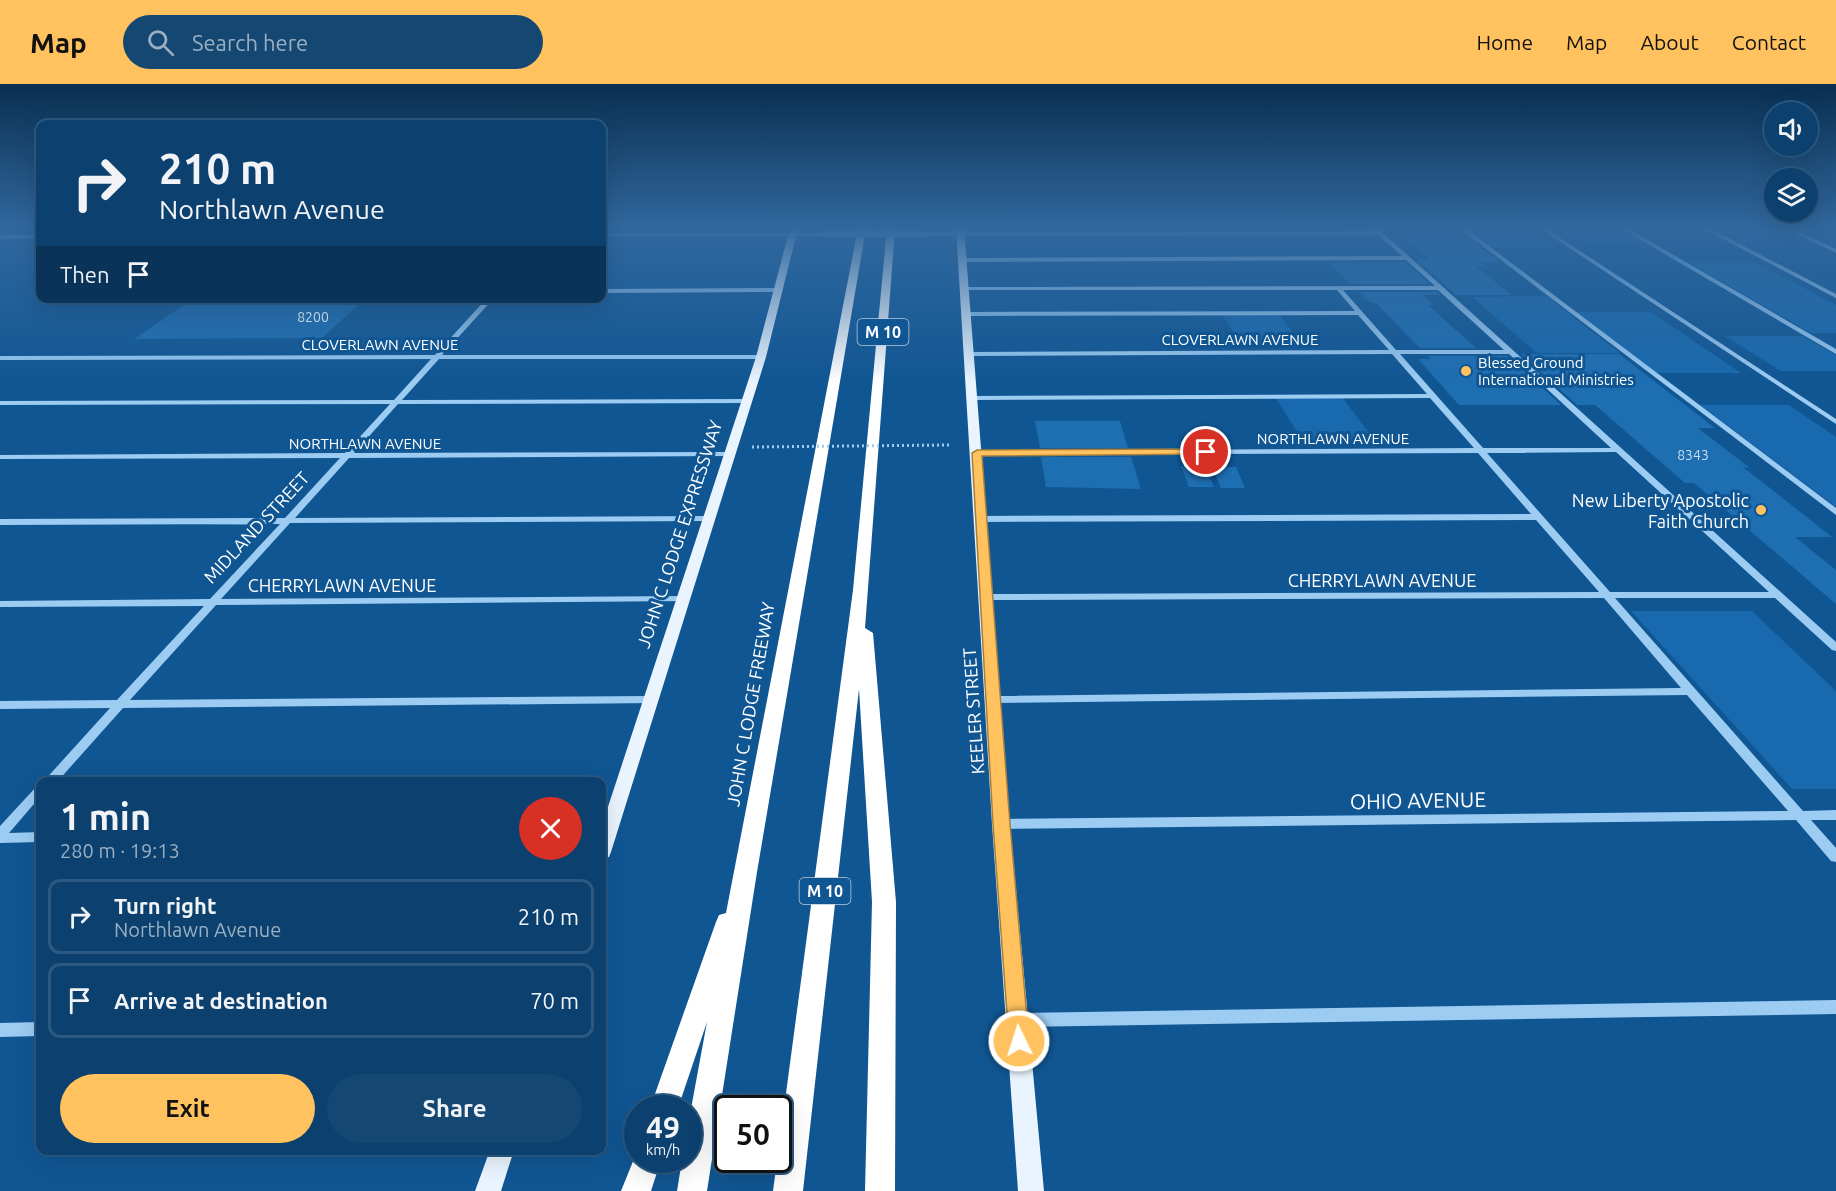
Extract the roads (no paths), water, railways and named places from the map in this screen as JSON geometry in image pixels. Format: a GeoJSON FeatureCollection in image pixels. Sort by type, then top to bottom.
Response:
{"type":"FeatureCollection","features":[{"type":"Feature","properties":{"kind":"highway","name":"JOHN C LODGE FREEWAY"},"geometry":{"type":"LineString","coordinates":[[692,1191],[745,872],[853,280]]}},
{"type":"Feature","properties":{"kind":"highway","name":"M 10"},"geometry":{"type":"LineString","coordinates":[[788,1191],[861,590],[887,280]]}},
{"type":"Feature","properties":{"kind":"highway"},"geometry":{"type":"LineString","coordinates":[[861,590],[884,902],[880,1191]]}},
{"type":"Feature","properties":{"kind":"highway"},"geometry":{"type":"LineString","coordinates":[[668,1095],[745,872]]}},
{"type":"Feature","properties":{"kind":"highway"},"geometry":{"type":"LineString","coordinates":[[636,1191],[642,1173]]}},
{"type":"Feature","properties":{"kind":"main road","name":"JOHN C LODGE EXPRESSWAY"},"geometry":{"type":"LineString","coordinates":[[606,829],[684,599],[761,357],[781,280]]}},
{"type":"Feature","properties":{"kind":"main road","name":"KEELER STREET"},"geometry":{"type":"LineString","coordinates":[[964,280],[1001,824],[1031,1191]]}},
{"type":"Feature","properties":{"kind":"main road"},"geometry":{"type":"LineString","coordinates":[[488,1191],[499,1155]]}},
{"type":"Feature","properties":{"kind":"street"},"geometry":{"type":"LineString","coordinates":[[1431,280],[1836,648]]}},
{"type":"Feature","properties":{"kind":"street"},"geometry":{"type":"LineString","coordinates":[[1530,280],[1836,512]]}},
{"type":"Feature","properties":{"kind":"street"},"geometry":{"type":"LineString","coordinates":[[1620,280],[1836,422]]}},
{"type":"Feature","properties":{"kind":"street"},"geometry":{"type":"LineString","coordinates":[[1712,280],[1836,352]]}},
{"type":"Feature","properties":{"kind":"street"},"geometry":{"type":"LineString","coordinates":[[1805,280],[1836,296]]}},
{"type":"Feature","properties":{"kind":"street"},"geometry":{"type":"LineString","coordinates":[[1338,288],[1481,450],[1605,596],[1836,857]]}},
{"type":"Feature","properties":{"kind":"street"},"geometry":{"type":"LineString","coordinates":[[965,289],[1440,288]]}},
{"type":"Feature","properties":{"kind":"street"},"geometry":{"type":"LineString","coordinates":[[606,291],[779,290]]}},
{"type":"Feature","properties":{"kind":"street","name":"MIDLAND STREET"},"geometry":{"type":"LineString","coordinates":[[53,777],[210,602],[486,303]]}},
{"type":"Feature","properties":{"kind":"street"},"geometry":{"type":"LineString","coordinates":[[966,314],[1360,312]]}},
{"type":"Feature","properties":{"kind":"street","name":"CLOVERLAWN AVENUE"},"geometry":{"type":"LineString","coordinates":[[970,354],[1510,352]]}},
{"type":"Feature","properties":{"kind":"street","name":"CLOVERLAWN AVENUE"},"geometry":{"type":"LineString","coordinates":[[0,358],[761,357]]}},
{"type":"Feature","properties":{"kind":"street"},"geometry":{"type":"LineString","coordinates":[[973,398],[1434,396]]}},
{"type":"Feature","properties":{"kind":"street"},"geometry":{"type":"LineString","coordinates":[[0,403],[746,401]]}},
{"type":"Feature","properties":{"kind":"street","name":"NORTHLAWN AVENUE"},"geometry":{"type":"LineString","coordinates":[[977,453],[1618,450]]}},
{"type":"Feature","properties":{"kind":"street","name":"NORTHLAWN AVENUE"},"geometry":{"type":"LineString","coordinates":[[0,456],[346,457],[730,454]]}},
{"type":"Feature","properties":{"kind":"street"},"geometry":{"type":"LineString","coordinates":[[981,519],[1538,517]]}},
{"type":"Feature","properties":{"kind":"street"},"geometry":{"type":"LineString","coordinates":[[0,522],[709,519]]}},
{"type":"Feature","properties":{"kind":"street","name":"CHERRYLAWN AVENUE"},"geometry":{"type":"LineString","coordinates":[[986,597],[1778,596]]}},
{"type":"Feature","properties":{"kind":"street","name":"CHERRYLAWN AVENUE"},"geometry":{"type":"LineString","coordinates":[[0,604],[684,599]]}},
{"type":"Feature","properties":{"kind":"street"},"geometry":{"type":"LineString","coordinates":[[993,699],[1690,691]]}},
{"type":"Feature","properties":{"kind":"street"},"geometry":{"type":"LineString","coordinates":[[0,705],[651,700]]}},
{"type":"Feature","properties":{"kind":"street"},"geometry":{"type":"LineString","coordinates":[[0,836],[36,795]]}},
{"type":"Feature","properties":{"kind":"street","name":"OHIO AVENUE"},"geometry":{"type":"LineString","coordinates":[[1001,824],[1836,815]]}},
{"type":"Feature","properties":{"kind":"street"},"geometry":{"type":"LineString","coordinates":[[0,836],[36,837]]}},
{"type":"Feature","properties":{"kind":"street"},"geometry":{"type":"LineString","coordinates":[[1018,1020],[1836,1006]]}},
{"type":"Feature","properties":{"kind":"street"},"geometry":{"type":"LineString","coordinates":[[0,1030],[36,1029]]}},
{"type":"Feature","properties":{"kind":"place","name":"Blessed Ground International Ministries"},"geometry":{"type":"Point","coordinates":[1466,371]}},
{"type":"Feature","properties":{"kind":"place","name":"New Liberty Apostolic Faith Church"},"geometry":{"type":"Point","coordinates":[1761,510]}}]}
